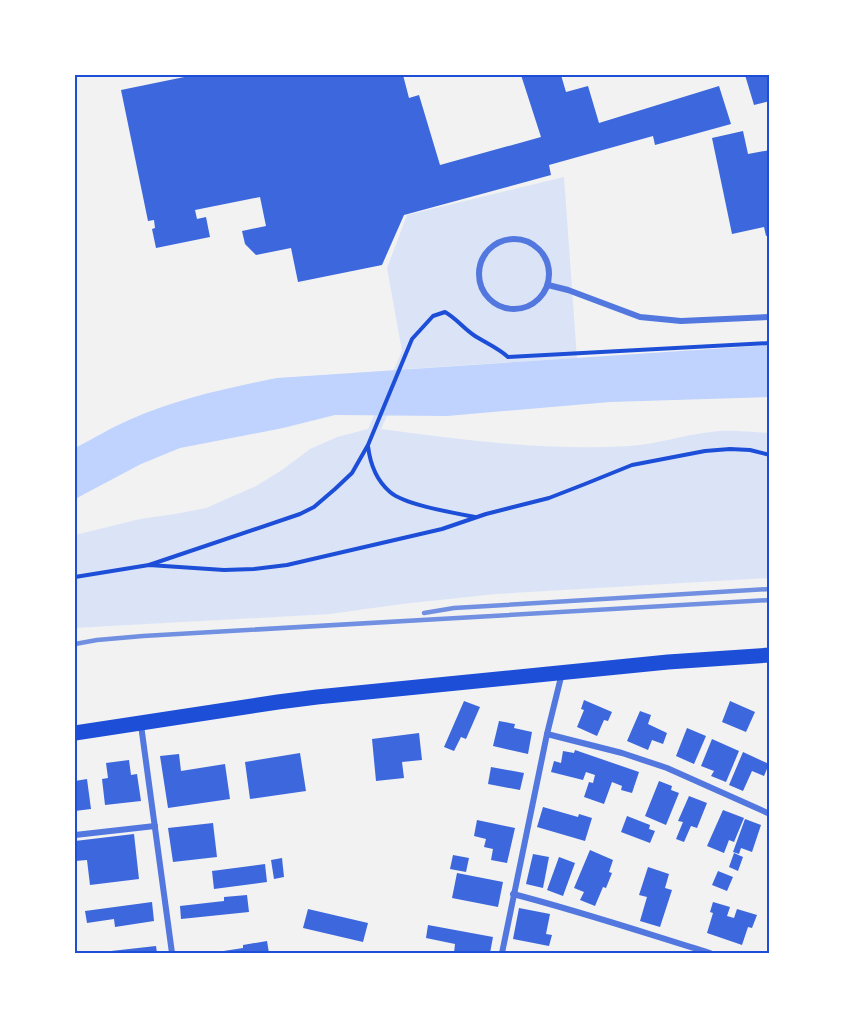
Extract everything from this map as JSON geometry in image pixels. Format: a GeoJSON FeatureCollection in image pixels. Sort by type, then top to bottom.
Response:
{"type":"FeatureCollection","features":[{"type":"Feature","properties":{"kind":"main road"},"geometry":{"type":"LineString","coordinates":[[75,733],[297,699],[668,662],[770,655]]}},
{"type":"Feature","properties":{"kind":"street"},"geometry":{"type":"LineString","coordinates":[[508,239],[523,239],[537,246],[546,258],[549,269],[548,285],[532,304],[523,308],[504,308],[488,298],[482,290],[478,270],[480,262],[489,248],[497,243],[508,239]]}},
{"type":"Feature","properties":{"kind":"street"},"geometry":{"type":"LineString","coordinates":[[548,285],[568,290],[640,317],[681,321],[770,317]]}},
{"type":"Feature","properties":{"kind":"street"},"geometry":{"type":"LineString","coordinates":[[502,953],[562,672]]}},
{"type":"Feature","properties":{"kind":"street"},"geometry":{"type":"LineString","coordinates":[[141,723],[172,953]]}},
{"type":"Feature","properties":{"kind":"street"},"geometry":{"type":"LineString","coordinates":[[547,734],[622,753],[667,768],[770,814]]}},
{"type":"Feature","properties":{"kind":"street"},"geometry":{"type":"LineString","coordinates":[[75,835],[156,826]]}},
{"type":"Feature","properties":{"kind":"street"},"geometry":{"type":"LineString","coordinates":[[513,894],[558,905],[710,953]]}},
{"type":"Feature","properties":{"kind":"path"},"geometry":{"type":"LineString","coordinates":[[75,577],[149,565],[300,514],[314,507],[352,473],[368,445],[412,339],[433,316],[445,312],[474,336],[508,357],[770,343]]}},
{"type":"Feature","properties":{"kind":"path"},"geometry":{"type":"LineString","coordinates":[[368,445],[370,462],[382,484],[391,493],[437,510],[476,518]]}},
{"type":"Feature","properties":{"kind":"path"},"geometry":{"type":"LineString","coordinates":[[149,565],[224,570],[287,565],[442,529],[549,498],[632,465],[671,456],[730,449],[750,450],[770,455]]}},
{"type":"Feature","properties":{"kind":"shaded area"},"geometry":{"type":"Polygon","coordinates":[[[564,177],[577,358],[408,369],[381,429],[474,441],[567,447],[639,445],[718,431],[770,433],[770,578],[496,594],[330,614],[75,628],[75,535],[140,519],[206,508],[256,486],[310,449],[337,437],[368,429],[402,351],[387,268],[407,215],[564,177]]]}},
{"type":"Feature","properties":{"kind":"water"},"geometry":{"type":"Polygon","coordinates":[[[770,345],[770,397],[610,402],[447,416],[335,415],[283,428],[180,448],[141,464],[75,499],[75,448],[115,426],[147,413],[183,400],[239,386],[277,378],[770,345]]]}},
{"type":"Feature","properties":{"kind":"building"},"geometry":{"type":"Polygon","coordinates":[[[194,75],[403,75],[409,98],[419,95],[440,165],[541,137],[521,75],[561,75],[566,92],[588,86],[599,123],[719,86],[731,124],[655,145],[653,136],[549,165],[551,175],[404,215],[382,265],[298,282],[291,248],[256,255],[245,244],[242,231],[266,226],[260,197],[195,210],[197,219],[206,217],[210,237],[156,248],[152,229],[155,228],[154,220],[148,221],[121,90],[194,75]]]}},
{"type":"Feature","properties":{"kind":"building"},"geometry":{"type":"Polygon","coordinates":[[[745,75],[770,75],[770,101],[754,105],[745,75]]]}},
{"type":"Feature","properties":{"kind":"building"},"geometry":{"type":"Polygon","coordinates":[[[743,131],[748,154],[770,150],[770,235],[766,236],[764,227],[732,234],[712,138],[743,131]]]}},
{"type":"Feature","properties":{"kind":"building"},"geometry":{"type":"Polygon","coordinates":[[[584,700],[612,712],[608,721],[604,720],[597,736],[577,727],[584,710],[581,709],[584,700]]]}},
{"type":"Feature","properties":{"kind":"building"},"geometry":{"type":"Polygon","coordinates":[[[464,701],[480,707],[466,739],[461,737],[454,751],[444,747],[464,701]]]}},
{"type":"Feature","properties":{"kind":"building"},"geometry":{"type":"Polygon","coordinates":[[[730,701],[755,712],[746,732],[722,722],[730,701]]]}},
{"type":"Feature","properties":{"kind":"building"},"geometry":{"type":"Polygon","coordinates":[[[640,711],[651,715],[648,724],[667,733],[663,744],[652,740],[648,750],[627,741],[640,711]]]}},
{"type":"Feature","properties":{"kind":"building"},"geometry":{"type":"Polygon","coordinates":[[[499,721],[515,724],[514,728],[532,732],[528,754],[493,746],[499,721]]]}},
{"type":"Feature","properties":{"kind":"building"},"geometry":{"type":"Polygon","coordinates":[[[687,728],[706,736],[694,764],[676,756],[687,728]]]}},
{"type":"Feature","properties":{"kind":"building"},"geometry":{"type":"Polygon","coordinates":[[[419,733],[422,760],[402,762],[404,778],[376,781],[372,739],[419,733]]]}},
{"type":"Feature","properties":{"kind":"building"},"geometry":{"type":"Polygon","coordinates":[[[712,739],[739,751],[726,782],[711,776],[714,771],[701,766],[712,739]]]}},
{"type":"Feature","properties":{"kind":"building"},"geometry":{"type":"Polygon","coordinates":[[[575,750],[639,772],[632,793],[621,790],[622,786],[612,782],[604,804],[584,797],[589,782],[593,783],[595,775],[586,772],[583,780],[551,772],[554,761],[561,763],[563,751],[574,753],[575,750]]]}},
{"type":"Feature","properties":{"kind":"building"},"geometry":{"type":"Polygon","coordinates":[[[743,752],[769,764],[764,776],[752,771],[743,791],[729,785],[743,752]]]}},
{"type":"Feature","properties":{"kind":"building"},"geometry":{"type":"Polygon","coordinates":[[[300,753],[306,791],[250,799],[245,762],[300,753]]]}},
{"type":"Feature","properties":{"kind":"building"},"geometry":{"type":"Polygon","coordinates":[[[179,754],[181,771],[225,764],[230,799],[168,808],[160,756],[179,754]]]}},
{"type":"Feature","properties":{"kind":"building"},"geometry":{"type":"Polygon","coordinates":[[[129,760],[131,775],[137,774],[141,801],[105,805],[102,779],[108,778],[106,763],[129,760]]]}},
{"type":"Feature","properties":{"kind":"building"},"geometry":{"type":"Polygon","coordinates":[[[491,767],[524,773],[520,790],[488,784],[491,767]]]}},
{"type":"Feature","properties":{"kind":"building"},"geometry":{"type":"Polygon","coordinates":[[[87,779],[91,809],[75,811],[75,781],[87,779]]]}},
{"type":"Feature","properties":{"kind":"building"},"geometry":{"type":"Polygon","coordinates":[[[659,781],[672,786],[671,790],[679,793],[666,825],[645,816],[659,781]]]}},
{"type":"Feature","properties":{"kind":"building"},"geometry":{"type":"Polygon","coordinates":[[[689,796],[707,803],[697,828],[691,826],[684,842],[676,839],[683,822],[678,821],[689,796]]]}},
{"type":"Feature","properties":{"kind":"building"},"geometry":{"type":"Polygon","coordinates":[[[543,807],[578,817],[579,814],[592,818],[585,841],[537,827],[543,807]]]}},
{"type":"Feature","properties":{"kind":"building"},"geometry":{"type":"Polygon","coordinates":[[[723,810],[744,818],[734,842],[729,840],[724,853],[707,846],[723,810]]]}},
{"type":"Feature","properties":{"kind":"building"},"geometry":{"type":"Polygon","coordinates":[[[627,816],[650,825],[649,829],[655,831],[650,843],[621,832],[627,816]]]}},
{"type":"Feature","properties":{"kind":"building"},"geometry":{"type":"Polygon","coordinates":[[[745,819],[761,825],[752,852],[741,848],[739,854],[733,852],[745,819]]]}},
{"type":"Feature","properties":{"kind":"building"},"geometry":{"type":"Polygon","coordinates":[[[477,820],[515,828],[507,863],[491,860],[493,849],[484,847],[486,839],[474,836],[477,820]]]}},
{"type":"Feature","properties":{"kind":"building"},"geometry":{"type":"Polygon","coordinates":[[[213,823],[217,857],[173,862],[168,828],[213,823]]]}},
{"type":"Feature","properties":{"kind":"building"},"geometry":{"type":"Polygon","coordinates":[[[134,834],[139,879],[90,885],[87,860],[75,861],[75,841],[134,834]]]}},
{"type":"Feature","properties":{"kind":"building"},"geometry":{"type":"Polygon","coordinates":[[[590,850],[613,860],[609,872],[612,873],[595,906],[580,900],[584,892],[574,888],[590,850]]]}},
{"type":"Feature","properties":{"kind":"building"},"geometry":{"type":"Polygon","coordinates":[[[734,853],[743,857],[738,871],[729,867],[734,853]]]}},
{"type":"Feature","properties":{"kind":"building"},"geometry":{"type":"Polygon","coordinates":[[[533,854],[549,857],[543,888],[526,884],[533,854]]]}},
{"type":"Feature","properties":{"kind":"building"},"geometry":{"type":"Polygon","coordinates":[[[453,855],[469,858],[466,872],[450,869],[453,855]]]}},
{"type":"Feature","properties":{"kind":"building"},"geometry":{"type":"Polygon","coordinates":[[[559,857],[575,863],[563,896],[547,890],[559,857]]]}},
{"type":"Feature","properties":{"kind":"building"},"geometry":{"type":"Polygon","coordinates":[[[282,858],[284,877],[274,879],[271,860],[282,858]]]}},
{"type":"Feature","properties":{"kind":"building"},"geometry":{"type":"Polygon","coordinates":[[[265,864],[267,882],[214,889],[212,871],[265,864]]]}},
{"type":"Feature","properties":{"kind":"building"},"geometry":{"type":"Polygon","coordinates":[[[648,867],[669,874],[665,888],[672,890],[660,927],[640,921],[647,897],[639,895],[648,867]]]}},
{"type":"Feature","properties":{"kind":"building"},"geometry":{"type":"Polygon","coordinates":[[[718,871],[733,877],[727,891],[712,885],[718,871]]]}},
{"type":"Feature","properties":{"kind":"building"},"geometry":{"type":"Polygon","coordinates":[[[457,873],[503,882],[498,907],[452,898],[457,873]]]}},
{"type":"Feature","properties":{"kind":"building"},"geometry":{"type":"Polygon","coordinates":[[[247,895],[249,912],[181,919],[180,906],[224,901],[224,897],[247,895]]]}},
{"type":"Feature","properties":{"kind":"building"},"geometry":{"type":"Polygon","coordinates":[[[152,902],[154,921],[115,927],[114,919],[87,923],[85,911],[152,902]]]}},
{"type":"Feature","properties":{"kind":"building"},"geometry":{"type":"Polygon","coordinates":[[[713,902],[730,907],[727,916],[734,918],[737,909],[757,915],[752,928],[748,927],[742,945],[707,933],[713,913],[710,912],[713,902]]]}},
{"type":"Feature","properties":{"kind":"building"},"geometry":{"type":"Polygon","coordinates":[[[519,908],[550,914],[546,934],[552,935],[549,946],[513,939],[519,908]]]}},
{"type":"Feature","properties":{"kind":"building"},"geometry":{"type":"Polygon","coordinates":[[[308,909],[368,923],[363,942],[303,928],[308,909]]]}},
{"type":"Feature","properties":{"kind":"building"},"geometry":{"type":"Polygon","coordinates":[[[428,925],[493,937],[490,953],[454,953],[455,944],[426,938],[428,925]]]}},
{"type":"Feature","properties":{"kind":"building"},"geometry":{"type":"Polygon","coordinates":[[[267,941],[269,953],[217,953],[243,948],[243,945],[267,941]]]}},
{"type":"Feature","properties":{"kind":"building"},"geometry":{"type":"Polygon","coordinates":[[[156,946],[157,953],[112,953],[111,951],[156,946]]]}},
{"type":"Feature","properties":{"kind":"railway"},"geometry":{"type":"LineString","coordinates":[[424,613],[454,608],[770,589]]}},
{"type":"Feature","properties":{"kind":"railway"},"geometry":{"type":"LineString","coordinates":[[75,644],[143,636],[770,600]]}}]}
